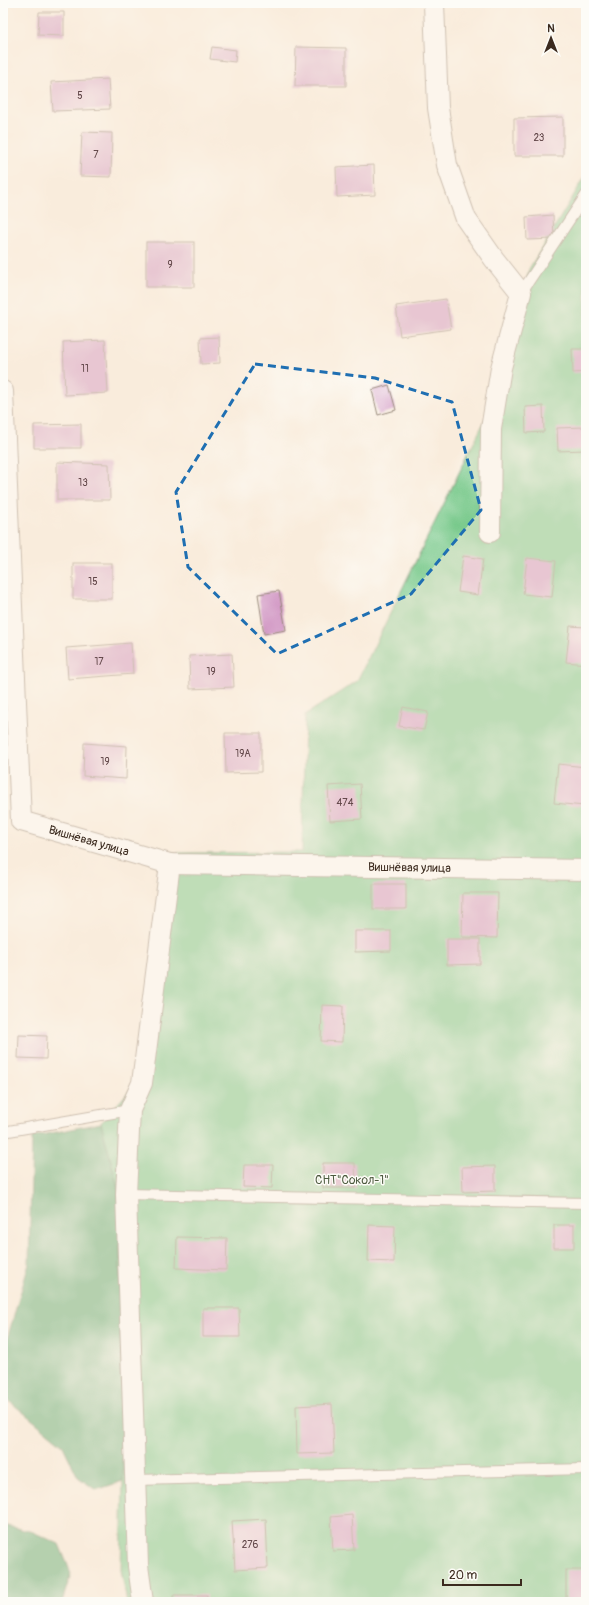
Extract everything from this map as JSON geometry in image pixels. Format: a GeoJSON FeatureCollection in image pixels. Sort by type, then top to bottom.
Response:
{"type":"FeatureCollection","features":[{"type":"Feature","properties":{"kind":"street"},"geometry":{"type":"LineString","coordinates":[[434,3],[438,108],[447,165],[466,219],[494,258],[522,293],[501,368],[490,429],[490,532]]}},
{"type":"Feature","properties":{"kind":"street","name":"Вишнёвая улица"},"geometry":{"type":"LineString","coordinates":[[3,391],[21,821],[170,864],[586,870]]}},
{"type":"Feature","properties":{"kind":"street"},"geometry":{"type":"LineString","coordinates":[[143,1602],[138,1566],[126,1194],[130,1110],[142,1083],[170,864]]}},
{"type":"Feature","properties":{"kind":"lane"},"geometry":{"type":"LineString","coordinates":[[522,293],[586,195]]}},
{"type":"Feature","properties":{"kind":"lane"},"geometry":{"type":"LineString","coordinates":[[3,1132],[130,1110]]}},
{"type":"Feature","properties":{"kind":"lane"},"geometry":{"type":"LineString","coordinates":[[126,1194],[586,1203]]}},
{"type":"Feature","properties":{"kind":"lane"},"geometry":{"type":"LineString","coordinates":[[135,1480],[586,1469]]}},
{"type":"Feature","properties":{"kind":"highlighted area"},"geometry":{"type":"Polygon","coordinates":[[[255,364],[375,378],[452,402],[481,510],[411,594],[277,654],[188,567],[176,492],[255,364]]]}},
{"type":"Feature","properties":{"kind":"green space","name":"СНТ\"Сокол-1\""},"geometry":{"type":"Polygon","coordinates":[[[586,175],[586,1602],[127,1602],[121,1570],[123,1481],[119,1192],[101,1123],[143,1075],[172,853],[302,852],[305,715],[357,681],[506,377],[529,269],[586,175]]]}},
{"type":"Feature","properties":{"kind":"green space"},"geometry":{"type":"Polygon","coordinates":[[[101,1123],[119,1192],[123,1481],[96,1490],[78,1477],[62,1444],[3,1396],[3,1347],[7,1339],[29,1264],[32,1137],[101,1123]]]}},
{"type":"Feature","properties":{"kind":"green space"},"geometry":{"type":"Polygon","coordinates":[[[3,1525],[33,1532],[59,1544],[71,1573],[62,1602],[3,1602],[3,1525]]]}},
{"type":"Feature","properties":{"kind":"building"},"geometry":{"type":"Polygon","coordinates":[[[39,12],[64,12],[64,36],[38,35],[39,12]]]}},
{"type":"Feature","properties":{"kind":"building"},"geometry":{"type":"Polygon","coordinates":[[[212,47],[236,50],[235,62],[210,59],[212,47]]]}},
{"type":"Feature","properties":{"kind":"building"},"geometry":{"type":"Polygon","coordinates":[[[296,47],[346,48],[346,86],[295,86],[296,47]]]}},
{"type":"Feature","properties":{"kind":"building"},"geometry":{"type":"Polygon","coordinates":[[[108,79],[110,109],[53,111],[51,82],[108,79]]]}},
{"type":"Feature","properties":{"kind":"building"},"geometry":{"type":"Polygon","coordinates":[[[563,117],[563,156],[514,156],[514,118],[563,117]]]}},
{"type":"Feature","properties":{"kind":"building"},"geometry":{"type":"Polygon","coordinates":[[[82,132],[112,133],[111,177],[80,176],[82,132]]]}},
{"type":"Feature","properties":{"kind":"building"},"geometry":{"type":"Polygon","coordinates":[[[374,165],[375,195],[337,197],[336,167],[374,165]]]}},
{"type":"Feature","properties":{"kind":"building"},"geometry":{"type":"Polygon","coordinates":[[[553,215],[554,239],[527,240],[526,217],[553,215]]]}},
{"type":"Feature","properties":{"kind":"building"},"geometry":{"type":"Polygon","coordinates":[[[146,242],[194,242],[194,287],[146,287],[146,242]]]}},
{"type":"Feature","properties":{"kind":"building"},"geometry":{"type":"Polygon","coordinates":[[[446,299],[451,329],[400,336],[396,306],[446,299]]]}},
{"type":"Feature","properties":{"kind":"building"},"geometry":{"type":"Polygon","coordinates":[[[219,337],[220,363],[201,364],[200,338],[219,337]]]}},
{"type":"Feature","properties":{"kind":"building"},"geometry":{"type":"Polygon","coordinates":[[[105,340],[108,393],[65,395],[63,342],[105,340]]]}},
{"type":"Feature","properties":{"kind":"building"},"geometry":{"type":"Polygon","coordinates":[[[572,349],[586,349],[586,372],[573,373],[572,349]]]}},
{"type":"Feature","properties":{"kind":"building"},"geometry":{"type":"Polygon","coordinates":[[[389,385],[396,410],[378,415],[372,390],[389,385]]]}},
{"type":"Feature","properties":{"kind":"building"},"geometry":{"type":"Polygon","coordinates":[[[543,406],[544,432],[526,433],[525,407],[543,406]]]}},
{"type":"Feature","properties":{"kind":"building"},"geometry":{"type":"Polygon","coordinates":[[[81,424],[81,448],[34,448],[34,425],[81,424]]]}},
{"type":"Feature","properties":{"kind":"building"},"geometry":{"type":"Polygon","coordinates":[[[584,427],[585,450],[558,451],[557,428],[584,427]]]}},
{"type":"Feature","properties":{"kind":"building"},"geometry":{"type":"Polygon","coordinates":[[[57,462],[109,464],[110,500],[57,500],[57,462]]]}},
{"type":"Feature","properties":{"kind":"building"},"geometry":{"type":"Polygon","coordinates":[[[463,556],[483,559],[478,595],[458,592],[463,556]]]}},
{"type":"Feature","properties":{"kind":"building"},"geometry":{"type":"Polygon","coordinates":[[[527,558],[556,561],[552,597],[523,594],[527,558]]]}},
{"type":"Feature","properties":{"kind":"building"},"geometry":{"type":"Polygon","coordinates":[[[73,563],[112,563],[112,599],[73,599],[73,563]]]}},
{"type":"Feature","properties":{"kind":"building"},"geometry":{"type":"Polygon","coordinates":[[[279,591],[286,630],[264,634],[258,594],[279,591]]]}},
{"type":"Feature","properties":{"kind":"building"},"geometry":{"type":"Polygon","coordinates":[[[570,626],[586,627],[586,664],[566,662],[570,626]]]}},
{"type":"Feature","properties":{"kind":"building"},"geometry":{"type":"Polygon","coordinates":[[[131,643],[133,674],[68,679],[66,648],[131,643]]]}},
{"type":"Feature","properties":{"kind":"building"},"geometry":{"type":"Polygon","coordinates":[[[232,654],[234,687],[190,689],[189,656],[232,654]]]}},
{"type":"Feature","properties":{"kind":"building"},"geometry":{"type":"Polygon","coordinates":[[[403,707],[428,712],[424,730],[399,726],[403,707]]]}},
{"type":"Feature","properties":{"kind":"building"},"geometry":{"type":"Polygon","coordinates":[[[225,733],[261,733],[261,772],[226,773],[225,733]]]}},
{"type":"Feature","properties":{"kind":"building"},"geometry":{"type":"Polygon","coordinates":[[[84,743],[127,746],[126,779],[83,776],[84,743]]]}},
{"type":"Feature","properties":{"kind":"building"},"geometry":{"type":"Polygon","coordinates":[[[558,764],[586,767],[584,806],[554,803],[558,764]]]}},
{"type":"Feature","properties":{"kind":"building"},"geometry":{"type":"Polygon","coordinates":[[[360,784],[362,819],[330,821],[328,786],[360,784]]]}},
{"type":"Feature","properties":{"kind":"building"},"geometry":{"type":"Polygon","coordinates":[[[373,884],[406,884],[406,909],[373,909],[373,884]]]}},
{"type":"Feature","properties":{"kind":"building"},"geometry":{"type":"Polygon","coordinates":[[[463,893],[498,893],[497,938],[462,937],[463,893]]]}},
{"type":"Feature","properties":{"kind":"building"},"geometry":{"type":"Polygon","coordinates":[[[355,931],[391,931],[391,951],[355,952],[355,931]]]}},
{"type":"Feature","properties":{"kind":"building"},"geometry":{"type":"Polygon","coordinates":[[[447,939],[480,939],[480,964],[447,965],[447,939]]]}},
{"type":"Feature","properties":{"kind":"building"},"geometry":{"type":"Polygon","coordinates":[[[322,1005],[343,1006],[342,1042],[321,1041],[322,1005]]]}},
{"type":"Feature","properties":{"kind":"building"},"geometry":{"type":"Polygon","coordinates":[[[19,1035],[47,1036],[46,1059],[18,1058],[19,1035]]]}},
{"type":"Feature","properties":{"kind":"building"},"geometry":{"type":"Polygon","coordinates":[[[323,1163],[355,1163],[356,1188],[323,1188],[323,1163]]]}},
{"type":"Feature","properties":{"kind":"building"},"geometry":{"type":"Polygon","coordinates":[[[244,1165],[273,1165],[272,1188],[243,1187],[244,1165]]]}},
{"type":"Feature","properties":{"kind":"building"},"geometry":{"type":"Polygon","coordinates":[[[495,1166],[495,1191],[463,1192],[462,1167],[495,1166]]]}},
{"type":"Feature","properties":{"kind":"building"},"geometry":{"type":"Polygon","coordinates":[[[369,1225],[395,1226],[394,1262],[368,1261],[369,1225]]]}},
{"type":"Feature","properties":{"kind":"building"},"geometry":{"type":"Polygon","coordinates":[[[554,1225],[574,1225],[574,1248],[554,1248],[554,1225]]]}},
{"type":"Feature","properties":{"kind":"building"},"geometry":{"type":"Polygon","coordinates":[[[177,1237],[227,1238],[226,1270],[176,1268],[177,1237]]]}},
{"type":"Feature","properties":{"kind":"building"},"geometry":{"type":"Polygon","coordinates":[[[203,1308],[239,1308],[240,1337],[203,1337],[203,1308]]]}},
{"type":"Feature","properties":{"kind":"building"},"geometry":{"type":"Polygon","coordinates":[[[332,1404],[334,1453],[297,1454],[296,1406],[332,1404]]]}},
{"type":"Feature","properties":{"kind":"building"},"geometry":{"type":"Polygon","coordinates":[[[352,1515],[354,1550],[333,1551],[331,1517],[352,1515]]]}},
{"type":"Feature","properties":{"kind":"building"},"geometry":{"type":"Polygon","coordinates":[[[266,1519],[268,1568],[235,1570],[232,1521],[266,1519]]]}},
{"type":"Feature","properties":{"kind":"building"},"geometry":{"type":"Polygon","coordinates":[[[566,1570],[586,1570],[586,1600],[566,1600],[566,1570]]]}},
{"type":"Feature","properties":{"kind":"building"},"geometry":{"type":"Polygon","coordinates":[[[173,1595],[207,1595],[207,1602],[173,1602],[173,1595]]]}}]}
